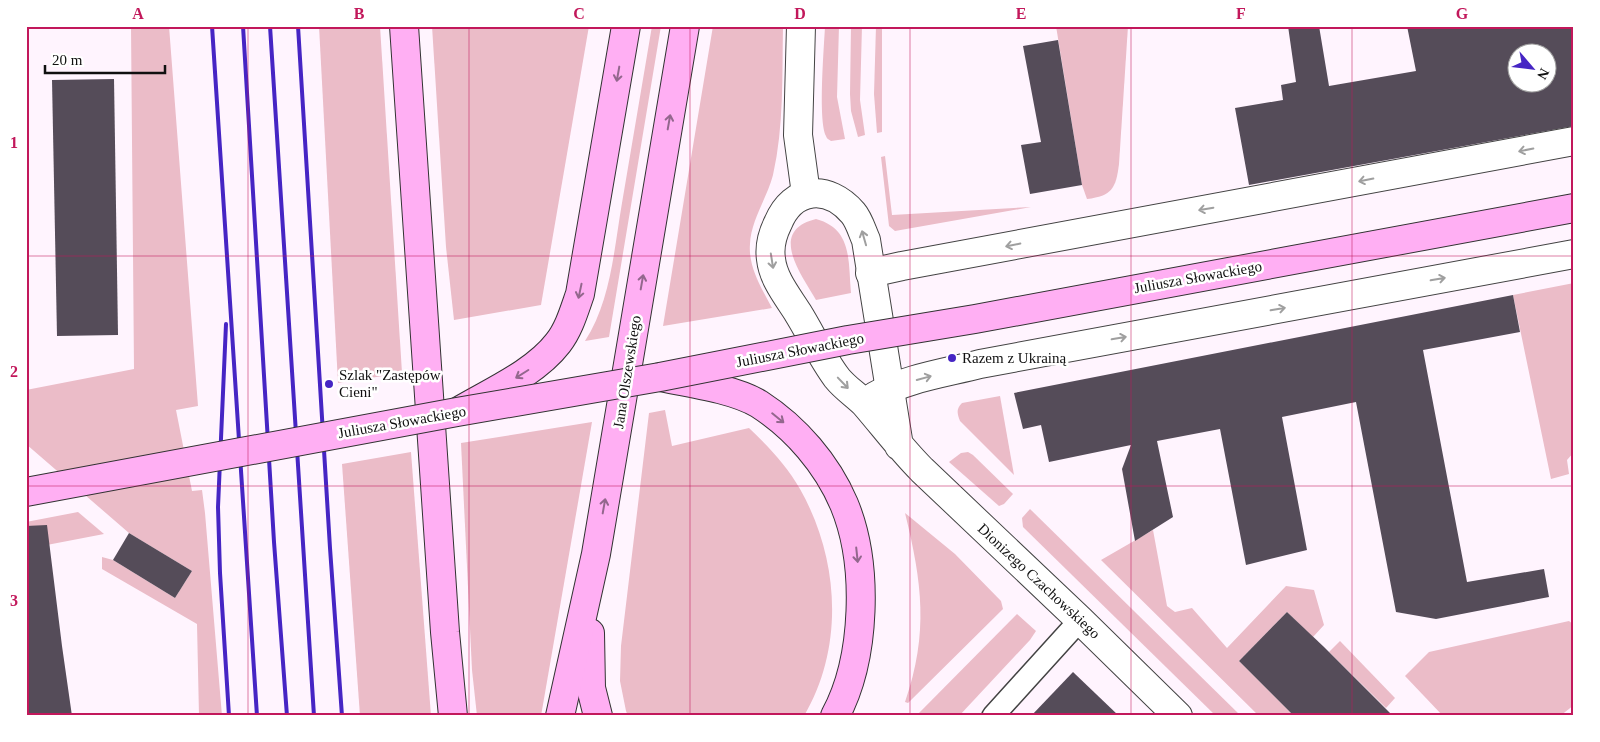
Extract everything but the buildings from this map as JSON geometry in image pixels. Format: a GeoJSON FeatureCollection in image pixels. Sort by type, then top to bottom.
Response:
{"type":"FeatureCollection","features":[{"type":"Feature","properties":{"kind":"main road"},"geometry":{"type":"LineString","coordinates":[[404,26],[453,716]]}},
{"type":"Feature","properties":{"kind":"main road"},"geometry":{"type":"LineString","coordinates":[[457,412],[542,360],[559,342],[573,315],[580,294],[626,26]]}},
{"type":"Feature","properties":{"kind":"main road","name":"Jana Olszewskiego"},"geometry":{"type":"LineString","coordinates":[[560,716],[596,554],[685,26]]}},
{"type":"Feature","properties":{"kind":"main road","name":"Juliusza Słowackiego"},"geometry":{"type":"LineString","coordinates":[[26,492],[1574,208]]}},
{"type":"Feature","properties":{"kind":"main road"},"geometry":{"type":"LineString","coordinates":[[660,377],[736,394],[758,403],[802,439],[827,472],[844,504],[855,541],[860,582],[860,622],[853,671],[835,716]]}},
{"type":"Feature","properties":{"kind":"main road"},"geometry":{"type":"LineString","coordinates":[[596,554],[589,645],[591,688],[598,716]]}},
{"type":"Feature","properties":{"kind":"street"},"geometry":{"type":"LineString","coordinates":[[800,26],[798,136],[806,194],[821,193],[832,197],[853,214],[866,240],[899,446]]}},
{"type":"Feature","properties":{"kind":"street"},"geometry":{"type":"LineString","coordinates":[[870,273],[1574,141]]}},
{"type":"Feature","properties":{"kind":"street","name":"Dionizego Czachowskiego"},"geometry":{"type":"LineString","coordinates":[[806,194],[799,196],[782,211],[770,246],[773,271],[838,378],[864,403],[899,446],[922,470],[1178,716]]}},
{"type":"Feature","properties":{"kind":"street"},"geometry":{"type":"LineString","coordinates":[[864,403],[890,388],[980,364],[1574,254]]}},
{"type":"Feature","properties":{"kind":"lane"},"geometry":{"type":"LineString","coordinates":[[993,716],[1080,620]]}},
{"type":"Feature","properties":{"kind":"shaded area"},"geometry":{"type":"Polygon","coordinates":[[[131,26],[169,26],[198,406],[176,410],[192,491],[202,490],[222,716],[199,716],[197,624],[102,569],[102,557],[113,560],[175,598],[192,571],[129,533],[26,444],[26,390],[134,369],[131,26]]]}},
{"type":"Feature","properties":{"kind":"shaded area"},"geometry":{"type":"Polygon","coordinates":[[[319,26],[380,26],[402,373],[338,383],[319,26]]]}},
{"type":"Feature","properties":{"kind":"shaded area"},"geometry":{"type":"Polygon","coordinates":[[[432,26],[589,26],[541,305],[454,320],[446,247],[432,26]]]}},
{"type":"Feature","properties":{"kind":"shaded area"},"geometry":{"type":"Polygon","coordinates":[[[652,26],[661,26],[609,337],[585,341],[601,309],[610,274],[652,26]]]}},
{"type":"Feature","properties":{"kind":"shaded area"},"geometry":{"type":"Polygon","coordinates":[[[713,26],[783,26],[782,101],[777,157],[770,184],[753,226],[750,244],[753,269],[772,308],[663,326],[713,26]]]}},
{"type":"Feature","properties":{"kind":"shaded area"},"geometry":{"type":"Polygon","coordinates":[[[825,26],[839,26],[837,97],[845,139],[831,141],[826,136],[822,115],[825,26]]]}},
{"type":"Feature","properties":{"kind":"shaded area"},"geometry":{"type":"Polygon","coordinates":[[[851,26],[862,26],[860,100],[865,135],[858,137],[851,111],[851,26]]]}},
{"type":"Feature","properties":{"kind":"shaded area"},"geometry":{"type":"Polygon","coordinates":[[[876,26],[882,26],[882,132],[877,133],[874,94],[876,26]]]}},
{"type":"Feature","properties":{"kind":"shaded area"},"geometry":{"type":"Polygon","coordinates":[[[1056,26],[1128,26],[1118,172],[1111,189],[1102,196],[1095,198],[1087,199],[1082,185],[1056,26]]]}},
{"type":"Feature","properties":{"kind":"shaded area"},"geometry":{"type":"Polygon","coordinates":[[[885,156],[892,215],[1031,207],[895,231],[889,226],[881,157],[885,156]]]}},
{"type":"Feature","properties":{"kind":"shaded area"},"geometry":{"type":"Polygon","coordinates":[[[816,219],[837,230],[843,239],[848,259],[851,293],[816,300],[797,267],[792,255],[791,243],[793,233],[801,225],[816,219]]]}},
{"type":"Feature","properties":{"kind":"shaded area"},"geometry":{"type":"Polygon","coordinates":[[[1574,283],[1574,452],[1567,460],[1569,474],[1551,479],[1513,295],[1574,283]]]}},
{"type":"Feature","properties":{"kind":"shaded area"},"geometry":{"type":"Polygon","coordinates":[[[1000,396],[1014,475],[960,421],[958,413],[962,403],[1000,396]]]}},
{"type":"Feature","properties":{"kind":"shaded area"},"geometry":{"type":"Polygon","coordinates":[[[665,410],[672,446],[749,428],[789,472],[800,489],[813,516],[823,544],[829,573],[832,602],[831,632],[826,661],[817,689],[804,716],[628,716],[620,681],[621,646],[649,413],[665,410]]]}},
{"type":"Feature","properties":{"kind":"shaded area"},"geometry":{"type":"Polygon","coordinates":[[[592,422],[541,716],[477,716],[472,670],[461,443],[592,422]]]}},
{"type":"Feature","properties":{"kind":"shaded area"},"geometry":{"type":"Polygon","coordinates":[[[411,452],[431,716],[360,716],[342,464],[411,452]]]}},
{"type":"Feature","properties":{"kind":"shaded area"},"geometry":{"type":"Polygon","coordinates":[[[968,452],[1013,494],[1004,504],[999,506],[949,462],[961,453],[968,452]]]}},
{"type":"Feature","properties":{"kind":"shaded area"},"geometry":{"type":"Polygon","coordinates":[[[1030,509],[1241,716],[1216,716],[1023,527],[1022,518],[1030,509]]]}},
{"type":"Feature","properties":{"kind":"shaded area"},"geometry":{"type":"Polygon","coordinates":[[[78,512],[104,534],[26,549],[26,522],[78,512]]]}},
{"type":"Feature","properties":{"kind":"shaded area"},"geometry":{"type":"Polygon","coordinates":[[[905,513],[955,554],[1001,601],[1003,609],[908,703],[905,702],[918,653],[920,608],[916,562],[905,513]]]}},
{"type":"Feature","properties":{"kind":"shaded area"},"geometry":{"type":"Polygon","coordinates":[[[1153,530],[1167,606],[1175,612],[1192,608],[1227,648],[1286,586],[1314,590],[1324,625],[1313,637],[1287,612],[1239,661],[1294,716],[1259,716],[1101,560],[1153,530]]]}},
{"type":"Feature","properties":{"kind":"shaded area"},"geometry":{"type":"Polygon","coordinates":[[[1017,614],[1036,631],[1030,640],[959,716],[916,716],[1017,614]]]}},
{"type":"Feature","properties":{"kind":"shaded area"},"geometry":{"type":"Polygon","coordinates":[[[1569,621],[1574,625],[1574,705],[1560,716],[1443,716],[1405,676],[1429,652],[1569,621]]]}},
{"type":"Feature","properties":{"kind":"shaded area"},"geometry":{"type":"Polygon","coordinates":[[[1340,641],[1395,698],[1386,708],[1329,652],[1340,641]]]}},
{"type":"Feature","properties":{"kind":"railway"},"geometry":{"type":"LineString","coordinates":[[212,26],[257,716]]}},
{"type":"Feature","properties":{"kind":"railway"},"geometry":{"type":"LineString","coordinates":[[243,26],[274,542],[287,716]]}},
{"type":"Feature","properties":{"kind":"railway"},"geometry":{"type":"LineString","coordinates":[[270,26],[314,716]]}},
{"type":"Feature","properties":{"kind":"railway"},"geometry":{"type":"LineString","coordinates":[[298,26],[342,716]]}},
{"type":"Feature","properties":{"kind":"railway"},"geometry":{"type":"LineString","coordinates":[[226,324],[218,507],[229,716]]}},
{"type":"Feature","properties":{"kind":"place","name":"Razem z Ukrainą"},"geometry":{"type":"Point","coordinates":[952,358]}},
{"type":"Feature","properties":{"kind":"place","name":"Szlak \"Zastępów Cieni\""},"geometry":{"type":"Point","coordinates":[329,384]}}]}
